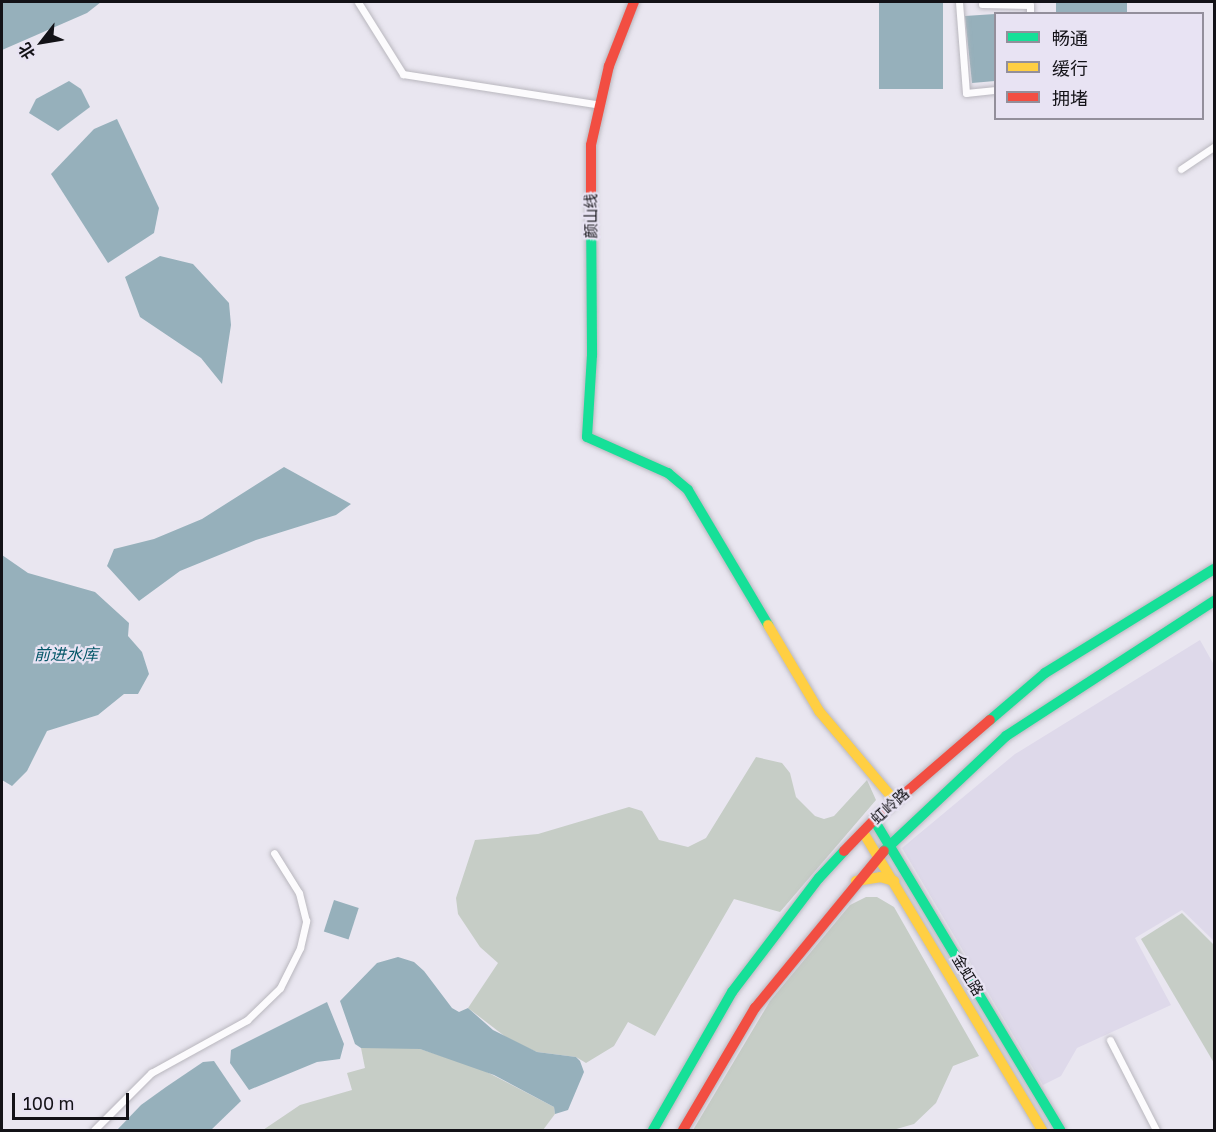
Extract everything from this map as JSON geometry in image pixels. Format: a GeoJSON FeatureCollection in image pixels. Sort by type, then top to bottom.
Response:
{"type":"FeatureCollection","features":[{"type":"Feature","properties":{"kind":"street"},"geometry":{"type":"LineString","coordinates":[[358,2],[403,74],[600,105]]}},
{"type":"Feature","properties":{"kind":"street","name":"颜山线"},"geometry":{"type":"LineString","coordinates":[[634,2],[609,66],[591,145],[591,355],[587,437],[668,473],[688,490],[819,711],[895,801]]}},
{"type":"Feature","properties":{"kind":"street"},"geometry":{"type":"LineString","coordinates":[[958,2],[966,93],[994,90]]}},
{"type":"Feature","properties":{"kind":"street"},"geometry":{"type":"LineString","coordinates":[[981,4],[1030,5],[1030,12]]}},
{"type":"Feature","properties":{"kind":"street"},"geometry":{"type":"LineString","coordinates":[[1181,169],[1215,147]]}},
{"type":"Feature","properties":{"kind":"street","name":"虹岭路"},"geometry":{"type":"LineString","coordinates":[[653,1131],[732,992],[772,936],[874,820],[1045,673],[1215,569]]}},
{"type":"Feature","properties":{"kind":"street","name":"虹岭路"},"geometry":{"type":"LineString","coordinates":[[683,1131],[755,1008],[856,881],[889,844],[1006,736],[1215,602]]}},
{"type":"Feature","properties":{"kind":"street","name":"金虹路"},"geometry":{"type":"LineString","coordinates":[[874,820],[1060,1131]]}},
{"type":"Feature","properties":{"kind":"street","name":"金虹路"},"geometry":{"type":"LineString","coordinates":[[863,832],[1042,1131]]}},
{"type":"Feature","properties":{"kind":"street"},"geometry":{"type":"LineString","coordinates":[[94,1131],[151,1073],[247,1020],[280,988],[300,948],[306,921],[299,893],[274,853]]}},
{"type":"Feature","properties":{"kind":"street"},"geometry":{"type":"LineString","coordinates":[[856,881],[880,877],[894,881]]}},
{"type":"Feature","properties":{"kind":"street"},"geometry":{"type":"LineString","coordinates":[[1110,1040],[1156,1131]]}},
{"type":"Feature","properties":{"kind":"shaded area"},"geometry":{"type":"Polygon","coordinates":[[[1200,640],[1214,665],[1214,941],[1182,910],[1135,938],[1171,1005],[1077,1048],[1061,1076],[1043,1085],[902,848],[1015,754],[1200,640]]]}},
{"type":"Feature","properties":{"kind":"shaded area"},"geometry":{"type":"Polygon","coordinates":[[[756,757],[782,763],[790,773],[796,797],[815,816],[824,819],[834,816],[867,780],[876,800],[780,912],[734,899],[655,1036],[628,1022],[614,1046],[586,1063],[576,1057],[537,1052],[511,1041],[468,1008],[498,963],[480,947],[458,914],[456,898],[475,840],[538,834],[629,807],[642,811],[659,840],[688,847],[706,838],[756,757]]]}},
{"type":"Feature","properties":{"kind":"shaded area"},"geometry":{"type":"Polygon","coordinates":[[[866,897],[877,897],[894,907],[979,1056],[953,1066],[936,1103],[914,1124],[893,1130],[693,1130],[770,1001],[850,905],[866,897]]]}},
{"type":"Feature","properties":{"kind":"shaded area"},"geometry":{"type":"Polygon","coordinates":[[[1182,913],[1214,945],[1214,1063],[1141,939],[1182,913]]]}},
{"type":"Feature","properties":{"kind":"shaded area"},"geometry":{"type":"Polygon","coordinates":[[[389,1045],[420,1049],[479,1068],[554,1107],[555,1114],[543,1130],[263,1130],[300,1105],[352,1090],[347,1073],[365,1068],[361,1048],[389,1045]]]}},
{"type":"Feature","properties":{"kind":"water"},"geometry":{"type":"Polygon","coordinates":[[[2,2],[101,2],[87,13],[2,50],[2,2]]]}},
{"type":"Feature","properties":{"kind":"water"},"geometry":{"type":"Polygon","coordinates":[[[879,2],[943,2],[943,89],[879,89],[879,2]]]}},
{"type":"Feature","properties":{"kind":"water"},"geometry":{"type":"Polygon","coordinates":[[[1056,2],[1127,2],[1127,12],[1056,12],[1056,2]]]}},
{"type":"Feature","properties":{"kind":"water"},"geometry":{"type":"Polygon","coordinates":[[[994,14],[994,81],[972,83],[965,16],[994,14]]]}},
{"type":"Feature","properties":{"kind":"water"},"geometry":{"type":"Polygon","coordinates":[[[69,81],[81,89],[90,107],[58,131],[29,113],[36,99],[69,81]]]}},
{"type":"Feature","properties":{"kind":"water"},"geometry":{"type":"Polygon","coordinates":[[[117,119],[159,208],[154,233],[108,263],[51,174],[94,129],[117,119]]]}},
{"type":"Feature","properties":{"kind":"water"},"geometry":{"type":"Polygon","coordinates":[[[160,256],[193,264],[229,303],[231,325],[222,384],[201,358],[140,317],[125,277],[160,256]]]}},
{"type":"Feature","properties":{"kind":"water"},"geometry":{"type":"Polygon","coordinates":[[[284,467],[351,504],[336,515],[256,540],[180,571],[139,601],[107,566],[114,549],[154,539],[202,519],[284,467]]]}},
{"type":"Feature","properties":{"kind":"water","name":"前进水库"},"geometry":{"type":"Polygon","coordinates":[[[2,555],[28,573],[95,592],[129,623],[128,636],[142,652],[149,674],[138,694],[124,694],[98,715],[47,731],[27,771],[12,786],[2,780],[2,555]]]}},
{"type":"Feature","properties":{"kind":"water"},"geometry":{"type":"Polygon","coordinates":[[[334,900],[359,908],[349,939],[324,931],[334,900]]]}},
{"type":"Feature","properties":{"kind":"water"},"geometry":{"type":"Polygon","coordinates":[[[398,957],[414,962],[424,971],[452,1008],[459,1012],[468,1008],[493,1030],[537,1052],[576,1057],[584,1072],[568,1110],[555,1114],[554,1107],[494,1075],[420,1049],[361,1048],[355,1044],[340,1001],[377,963],[398,957]]]}},
{"type":"Feature","properties":{"kind":"water"},"geometry":{"type":"Polygon","coordinates":[[[327,1002],[344,1044],[340,1059],[317,1062],[249,1090],[230,1063],[231,1050],[327,1002]]]}},
{"type":"Feature","properties":{"kind":"water"},"geometry":{"type":"Polygon","coordinates":[[[214,1061],[241,1101],[211,1130],[117,1130],[141,1105],[166,1087],[203,1062],[214,1061]]]}},
{"type":"Feature","properties":{"kind":"traffic: fast"},"geometry":{"type":"LineString","coordinates":[[591,203],[592,355],[587,437],[668,473],[688,490],[768,625]]}},
{"type":"Feature","properties":{"kind":"traffic: fast"},"geometry":{"type":"LineString","coordinates":[[990,720],[1045,673],[1214,569]]}},
{"type":"Feature","properties":{"kind":"traffic: fast"},"geometry":{"type":"LineString","coordinates":[[884,851],[1006,736],[1214,601]]}},
{"type":"Feature","properties":{"kind":"traffic: fast"},"geometry":{"type":"LineString","coordinates":[[874,820],[1060,1130]]}},
{"type":"Feature","properties":{"kind":"traffic: fast"},"geometry":{"type":"LineString","coordinates":[[653,1130],[732,992],[819,878],[844,851]]}},
{"type":"Feature","properties":{"kind":"traffic: slow"},"geometry":{"type":"LineString","coordinates":[[768,625],[819,711],[895,801]]}},
{"type":"Feature","properties":{"kind":"traffic: slow"},"geometry":{"type":"LineString","coordinates":[[863,832],[1042,1130]]}},
{"type":"Feature","properties":{"kind":"traffic: slow"},"geometry":{"type":"LineString","coordinates":[[856,881],[880,877],[894,881]]}},
{"type":"Feature","properties":{"kind":"traffic: jam"},"geometry":{"type":"LineString","coordinates":[[591,203],[591,145],[609,66],[634,2]]}},
{"type":"Feature","properties":{"kind":"traffic: jam"},"geometry":{"type":"LineString","coordinates":[[844,851],[874,820],[990,720]]}},
{"type":"Feature","properties":{"kind":"traffic: jam"},"geometry":{"type":"LineString","coordinates":[[683,1130],[755,1008],[884,851]]}}]}
